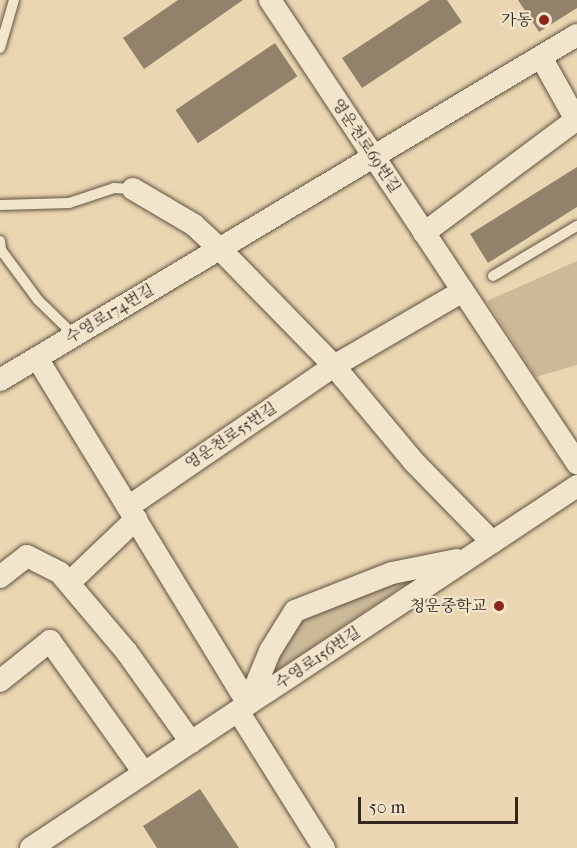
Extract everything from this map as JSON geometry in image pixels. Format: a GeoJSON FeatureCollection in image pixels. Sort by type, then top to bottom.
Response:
{"type":"FeatureCollection","features":[{"type":"Feature","properties":{"kind":"street","name":"영운천로69번길"},"geometry":{"type":"LineString","coordinates":[[270,0],[577,463]]}},
{"type":"Feature","properties":{"kind":"street","name":"수영로174번길"},"geometry":{"type":"LineString","coordinates":[[0,380],[577,35]]}},
{"type":"Feature","properties":{"kind":"street"},"geometry":{"type":"LineString","coordinates":[[424,233],[577,121],[541,57]]}},
{"type":"Feature","properties":{"kind":"street"},"geometry":{"type":"LineString","coordinates":[[133,189],[194,225],[220,249],[334,366],[414,462],[492,542]]}},
{"type":"Feature","properties":{"kind":"street"},"geometry":{"type":"LineString","coordinates":[[334,366],[463,291]]}},
{"type":"Feature","properties":{"kind":"street"},"geometry":{"type":"LineString","coordinates":[[38,358],[132,513],[324,848]]}},
{"type":"Feature","properties":{"kind":"street","name":"영운천로55번길"},"geometry":{"type":"LineString","coordinates":[[69,584],[132,513],[334,366]]}},
{"type":"Feature","properties":{"kind":"street","name":"수영로156번길"},"geometry":{"type":"LineString","coordinates":[[32,848],[577,486]]}},
{"type":"Feature","properties":{"kind":"street"},"geometry":{"type":"LineString","coordinates":[[0,577],[27,556],[60,573],[126,651],[191,742]]}},
{"type":"Feature","properties":{"kind":"street"},"geometry":{"type":"LineString","coordinates":[[243,708],[270,651],[296,611],[392,573],[468,558]]}},
{"type":"Feature","properties":{"kind":"street"},"geometry":{"type":"LineString","coordinates":[[0,681],[50,642],[144,773]]}},
{"type":"Feature","properties":{"kind":"lane"},"geometry":{"type":"LineString","coordinates":[[0,48],[14,0]]}},
{"type":"Feature","properties":{"kind":"lane"},"geometry":{"type":"LineString","coordinates":[[0,205],[69,203],[114,188],[133,189]]}},
{"type":"Feature","properties":{"kind":"lane"},"geometry":{"type":"LineString","coordinates":[[493,276],[577,226]]}},
{"type":"Feature","properties":{"kind":"lane"},"geometry":{"type":"LineString","coordinates":[[0,241],[1,250],[38,300],[75,336]]}},
{"type":"Feature","properties":{"kind":"shaded area"},"geometry":{"type":"Polygon","coordinates":[[[577,261],[577,365],[536,377],[487,301],[577,261]]]}},
{"type":"Feature","properties":{"kind":"shaded area"},"geometry":{"type":"Polygon","coordinates":[[[412,580],[270,675],[275,653],[302,617],[373,587],[412,580]]]}},
{"type":"Feature","properties":{"kind":"building"},"geometry":{"type":"Polygon","coordinates":[[[178,0],[243,0],[144,69],[123,38],[178,0]]]}},
{"type":"Feature","properties":{"kind":"building"},"geometry":{"type":"Polygon","coordinates":[[[430,0],[447,0],[462,22],[362,88],[342,58],[430,0]]]}},
{"type":"Feature","properties":{"kind":"building","name":"가동"},"geometry":{"type":"Polygon","coordinates":[[[518,0],[577,0],[577,8],[539,32],[518,0]]]}},
{"type":"Feature","properties":{"kind":"building"},"geometry":{"type":"Polygon","coordinates":[[[275,43],[297,76],[198,143],[176,110],[275,43]]]}},
{"type":"Feature","properties":{"kind":"building"},"geometry":{"type":"Polygon","coordinates":[[[577,167],[577,207],[488,263],[470,234],[577,167]]]}},
{"type":"Feature","properties":{"kind":"building"},"geometry":{"type":"Polygon","coordinates":[[[200,789],[239,848],[157,848],[143,826],[200,789]]]}},
{"type":"Feature","properties":{"kind":"place","name":"가동"},"geometry":{"type":"Point","coordinates":[544,20]}},
{"type":"Feature","properties":{"kind":"place","name":"청운중학교"},"geometry":{"type":"Point","coordinates":[499,606]}}]}
